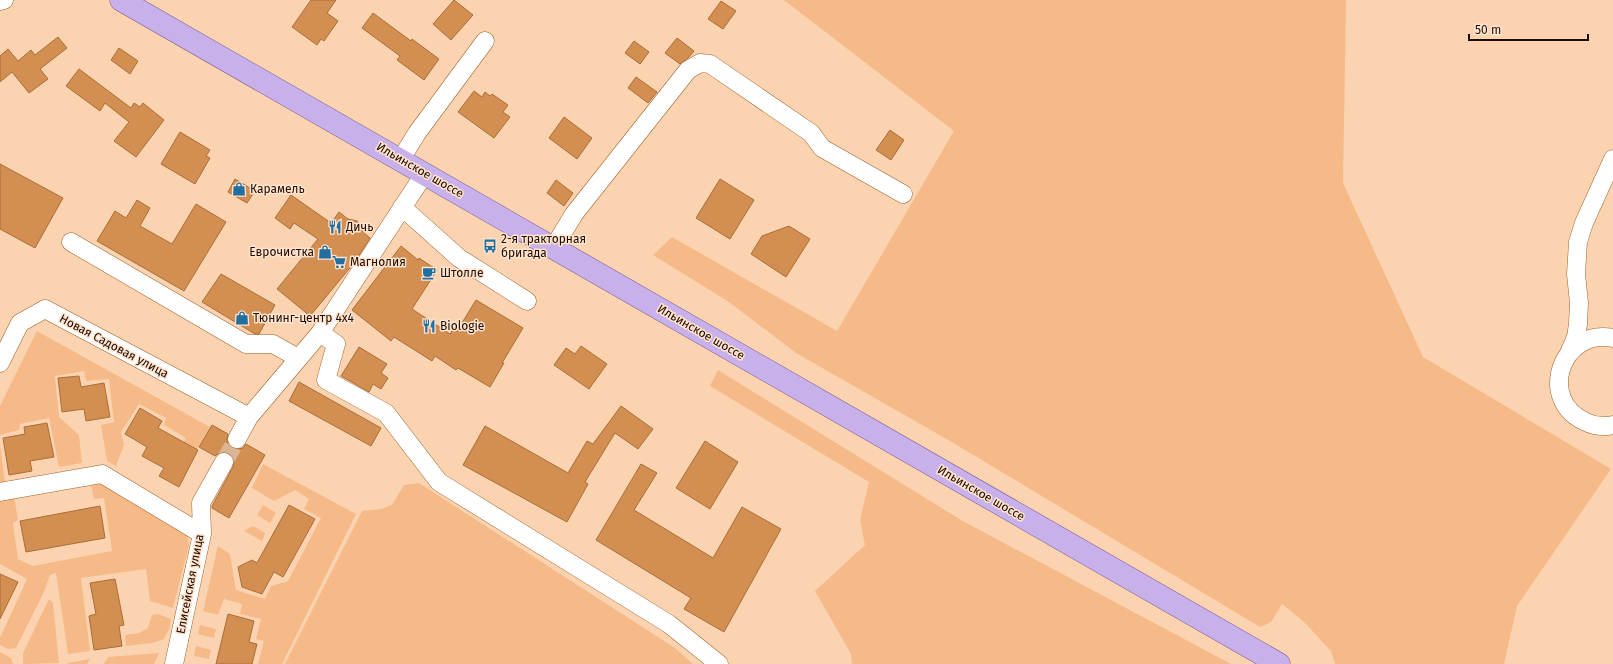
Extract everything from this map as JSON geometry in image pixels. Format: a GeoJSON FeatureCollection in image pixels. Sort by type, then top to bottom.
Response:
{"type":"FeatureCollection","features":[{"type":"Feature","properties":{"kind":"main road","name":"Ильинское шоссе"},"geometry":{"type":"LineString","coordinates":[[121,0],[554,247],[1270,662]]}},
{"type":"Feature","properties":{"kind":"street"},"geometry":{"type":"LineString","coordinates":[[0,1],[4,0]]}},
{"type":"Feature","properties":{"kind":"street"},"geometry":{"type":"LineString","coordinates":[[401,159],[417,133],[485,41]]}},
{"type":"Feature","properties":{"kind":"street"},"geometry":{"type":"LineString","coordinates":[[554,247],[574,214],[688,70],[700,63],[710,64],[811,133],[822,148],[903,194]]}},
{"type":"Feature","properties":{"kind":"street"},"geometry":{"type":"LineString","coordinates":[[1613,159],[1584,223],[1578,242],[1576,274],[1579,303],[1576,337],[1560,368],[1558,378],[1559,388],[1566,407],[1573,414],[1613,438]]}},
{"type":"Feature","properties":{"kind":"street"},"geometry":{"type":"LineString","coordinates":[[237,439],[249,417],[320,333],[425,173]]}},
{"type":"Feature","properties":{"kind":"street"},"geometry":{"type":"LineString","coordinates":[[402,207],[459,258],[527,301]]}},
{"type":"Feature","properties":{"kind":"street"},"geometry":{"type":"LineString","coordinates":[[71,242],[246,344],[273,344],[298,358]]}},
{"type":"Feature","properties":{"kind":"street"},"geometry":{"type":"LineString","coordinates":[[1579,303],[1587,320],[1595,329],[1610,337]]}},
{"type":"Feature","properties":{"kind":"street","name":"Новая Садовая улица"},"geometry":{"type":"LineString","coordinates":[[0,363],[20,323],[45,309],[249,417]]}},
{"type":"Feature","properties":{"kind":"street"},"geometry":{"type":"LineString","coordinates":[[320,333],[336,344],[326,380],[386,413],[439,482],[669,624],[719,664]]}},
{"type":"Feature","properties":{"kind":"street"},"geometry":{"type":"LineString","coordinates":[[1570,351],[1586,340],[1610,337]]}},
{"type":"Feature","properties":{"kind":"street"},"geometry":{"type":"LineString","coordinates":[[1590,424],[1600,426],[1613,425]]}},
{"type":"Feature","properties":{"kind":"street","name":"Елисейская улица"},"geometry":{"type":"LineString","coordinates":[[174,664],[202,534],[201,503],[224,462]]}},
{"type":"Feature","properties":{"kind":"street"},"geometry":{"type":"LineString","coordinates":[[0,492],[102,474],[202,534]]}},
{"type":"Feature","properties":{"kind":"shaded area"},"geometry":{"type":"Polygon","coordinates":[[[784,0],[1346,0],[1343,183],[1423,357],[1611,469],[1517,606],[1504,664],[1335,664],[1331,651],[1304,622],[1282,604],[1271,622],[1260,627],[950,441],[796,353],[729,302],[653,255],[672,237],[837,331],[954,131],[784,0]]]}},
{"type":"Feature","properties":{"kind":"shaded area"},"geometry":{"type":"Polygon","coordinates":[[[37,331],[210,427],[197,449],[182,444],[186,438],[164,425],[166,418],[139,404],[121,432],[124,445],[116,466],[107,461],[101,425],[114,422],[109,379],[86,381],[84,371],[55,376],[59,417],[79,435],[82,463],[59,467],[49,418],[20,424],[19,430],[0,435],[0,406],[37,331]]]}},
{"type":"Feature","properties":{"kind":"shaded area"},"geometry":{"type":"Polygon","coordinates":[[[718,370],[961,520],[1231,664],[852,664],[851,654],[815,591],[865,545],[860,520],[869,482],[710,386],[718,370]]]}},
{"type":"Feature","properties":{"kind":"shaded area"},"geometry":{"type":"Polygon","coordinates":[[[0,444],[5,482],[0,483],[0,444]]]}},
{"type":"Feature","properties":{"kind":"shaded area"},"geometry":{"type":"Polygon","coordinates":[[[263,464],[356,514],[282,664],[258,664],[264,641],[256,639],[261,619],[240,614],[242,604],[224,599],[218,615],[203,611],[218,546],[230,554],[236,590],[265,599],[271,586],[288,581],[321,518],[304,509],[309,499],[295,490],[274,501],[252,488],[263,464]]]}},
{"type":"Feature","properties":{"kind":"shaded area"},"geometry":{"type":"Polygon","coordinates":[[[105,483],[182,528],[187,536],[189,545],[173,608],[150,601],[146,569],[81,578],[90,651],[68,654],[56,573],[50,575],[44,592],[16,648],[8,649],[0,645],[0,638],[27,579],[0,564],[0,500],[14,496],[18,520],[13,523],[18,559],[33,566],[112,551],[104,498],[94,499],[91,485],[105,483]]]}},
{"type":"Feature","properties":{"kind":"shaded area"},"geometry":{"type":"Polygon","coordinates":[[[419,483],[675,648],[693,664],[285,664],[362,511],[381,509],[392,505],[404,485],[419,483]]]}},
{"type":"Feature","properties":{"kind":"shaded area"},"geometry":{"type":"Polygon","coordinates":[[[263,505],[276,513],[270,523],[257,515],[263,505]]]}},
{"type":"Feature","properties":{"kind":"shaded area"},"geometry":{"type":"Polygon","coordinates":[[[253,526],[265,533],[262,541],[244,531],[253,526]]]}},
{"type":"Feature","properties":{"kind":"shaded area"},"geometry":{"type":"Polygon","coordinates":[[[49,599],[53,603],[59,663],[23,664],[23,653],[49,599]]]}},
{"type":"Feature","properties":{"kind":"shaded area"},"geometry":{"type":"Polygon","coordinates":[[[158,614],[171,619],[169,629],[164,639],[152,643],[126,646],[125,635],[139,633],[148,628],[152,615],[158,614]]]}},
{"type":"Feature","properties":{"kind":"shaded area"},"geometry":{"type":"Polygon","coordinates":[[[200,625],[216,629],[214,638],[198,634],[200,625]]]}},
{"type":"Feature","properties":{"kind":"shaded area"},"geometry":{"type":"Polygon","coordinates":[[[196,646],[211,650],[209,659],[194,656],[196,646]]]}},
{"type":"Feature","properties":{"kind":"shaded area"},"geometry":{"type":"Polygon","coordinates":[[[0,652],[11,658],[13,664],[0,664],[0,652]]]}},
{"type":"Feature","properties":{"kind":"shaded area"},"geometry":{"type":"Polygon","coordinates":[[[159,653],[154,664],[104,664],[108,657],[159,653]]]}},
{"type":"Feature","properties":{"kind":"shaded area"},"geometry":{"type":"Polygon","coordinates":[[[90,659],[87,664],[67,664],[68,663],[90,659]]]}},
{"type":"Feature","properties":{"kind":"building"},"geometry":{"type":"Polygon","coordinates":[[[311,0],[336,0],[327,13],[338,21],[324,41],[321,39],[317,45],[292,27],[311,0]]]}},
{"type":"Feature","properties":{"kind":"building"},"geometry":{"type":"Polygon","coordinates":[[[454,0],[473,15],[451,40],[433,24],[454,0]]]}},
{"type":"Feature","properties":{"kind":"building"},"geometry":{"type":"Polygon","coordinates":[[[721,1],[736,11],[723,29],[708,19],[721,1]]]}},
{"type":"Feature","properties":{"kind":"building"},"geometry":{"type":"Polygon","coordinates":[[[373,13],[411,41],[412,39],[439,59],[424,80],[397,60],[400,56],[362,28],[373,13]]]}},
{"type":"Feature","properties":{"kind":"building"},"geometry":{"type":"Polygon","coordinates":[[[58,37],[67,48],[40,69],[48,79],[29,93],[12,72],[0,82],[0,56],[8,49],[18,61],[31,50],[35,55],[58,37]]]}},
{"type":"Feature","properties":{"kind":"building"},"geometry":{"type":"Polygon","coordinates":[[[677,38],[694,51],[680,64],[665,53],[677,38]]]}},
{"type":"Feature","properties":{"kind":"building"},"geometry":{"type":"Polygon","coordinates":[[[634,41],[649,52],[640,64],[625,53],[634,41]]]}},
{"type":"Feature","properties":{"kind":"building"},"geometry":{"type":"Polygon","coordinates":[[[119,48],[138,61],[130,74],[111,60],[119,48]]]}},
{"type":"Feature","properties":{"kind":"building"},"geometry":{"type":"Polygon","coordinates":[[[79,69],[131,108],[134,103],[140,107],[143,103],[164,120],[136,157],[114,141],[129,122],[105,103],[100,111],[66,86],[79,69]]]}},
{"type":"Feature","properties":{"kind":"building"},"geometry":{"type":"Polygon","coordinates":[[[636,77],[657,92],[648,103],[628,88],[636,77]]]}},
{"type":"Feature","properties":{"kind":"building"},"geometry":{"type":"Polygon","coordinates":[[[474,91],[482,97],[485,92],[490,96],[492,94],[508,105],[503,112],[510,117],[494,138],[458,112],[474,91]]]}},
{"type":"Feature","properties":{"kind":"building"},"geometry":{"type":"Polygon","coordinates":[[[564,117],[592,138],[577,159],[549,138],[564,117]]]}},
{"type":"Feature","properties":{"kind":"building"},"geometry":{"type":"Polygon","coordinates":[[[890,130],[904,140],[891,160],[876,150],[890,130]]]}},
{"type":"Feature","properties":{"kind":"building"},"geometry":{"type":"Polygon","coordinates":[[[180,132],[210,150],[206,156],[210,158],[195,184],[161,164],[180,132]]]}},
{"type":"Feature","properties":{"kind":"building"},"geometry":{"type":"Polygon","coordinates":[[[0,164],[63,198],[35,248],[0,229],[0,164]]]}},
{"type":"Feature","properties":{"kind":"building"},"geometry":{"type":"Polygon","coordinates":[[[235,179],[255,191],[247,203],[228,192],[235,179]]]}},
{"type":"Feature","properties":{"kind":"building"},"geometry":{"type":"Polygon","coordinates":[[[720,179],[754,200],[730,239],[696,218],[720,179]]]}},
{"type":"Feature","properties":{"kind":"building"},"geometry":{"type":"Polygon","coordinates":[[[556,180],[573,193],[564,206],[547,193],[556,180]]]}},
{"type":"Feature","properties":{"kind":"building"},"geometry":{"type":"Polygon","coordinates":[[[291,195],[331,223],[339,212],[348,219],[357,221],[361,225],[363,232],[370,238],[354,263],[310,316],[277,289],[318,239],[294,223],[290,229],[275,218],[291,195]]]}},
{"type":"Feature","properties":{"kind":"building"},"geometry":{"type":"Polygon","coordinates":[[[137,200],[150,208],[140,226],[172,244],[196,204],[226,222],[184,291],[97,241],[115,211],[126,218],[137,200]]]}},
{"type":"Feature","properties":{"kind":"building"},"geometry":{"type":"Polygon","coordinates":[[[789,226],[810,239],[786,277],[751,254],[762,236],[789,226]]]}},
{"type":"Feature","properties":{"kind":"building"},"geometry":{"type":"Polygon","coordinates":[[[401,246],[418,260],[419,258],[437,270],[412,309],[450,334],[453,329],[457,331],[476,300],[523,328],[502,363],[504,363],[490,387],[458,368],[456,370],[435,356],[432,361],[394,337],[391,341],[352,310],[401,246]]]}},
{"type":"Feature","properties":{"kind":"building"},"geometry":{"type":"Polygon","coordinates":[[[221,274],[275,305],[259,334],[255,334],[202,302],[221,274]]]}},
{"type":"Feature","properties":{"kind":"building"},"geometry":{"type":"Polygon","coordinates":[[[581,346],[607,364],[589,389],[554,365],[566,348],[575,354],[581,346]]]}},
{"type":"Feature","properties":{"kind":"building"},"geometry":{"type":"Polygon","coordinates":[[[359,347],[387,364],[381,373],[388,378],[381,389],[373,384],[369,392],[341,376],[359,347]]]}},
{"type":"Feature","properties":{"kind":"building"},"geometry":{"type":"Polygon","coordinates":[[[79,376],[81,387],[104,383],[110,417],[86,421],[84,409],[62,412],[58,378],[79,376]]]}},
{"type":"Feature","properties":{"kind":"building"},"geometry":{"type":"Polygon","coordinates":[[[299,382],[381,428],[371,446],[289,401],[299,382]]]}},
{"type":"Feature","properties":{"kind":"building"},"geometry":{"type":"Polygon","coordinates":[[[621,406],[653,429],[638,449],[615,433],[585,482],[588,484],[567,522],[463,465],[485,426],[568,473],[587,441],[593,444],[621,406]]]}},
{"type":"Feature","properties":{"kind":"building"},"geometry":{"type":"Polygon","coordinates":[[[140,408],[162,421],[158,428],[198,450],[179,487],[159,476],[164,468],[142,456],[147,447],[125,434],[140,408]]]}},
{"type":"Feature","properties":{"kind":"building"},"geometry":{"type":"Polygon","coordinates":[[[47,423],[54,457],[30,461],[32,471],[9,475],[3,438],[25,434],[24,427],[47,423]]]}},
{"type":"Feature","properties":{"kind":"building"},"geometry":{"type":"Polygon","coordinates":[[[212,425],[228,434],[228,445],[232,448],[243,448],[246,444],[265,455],[229,518],[212,508],[212,506],[233,467],[233,457],[229,453],[224,452],[215,456],[199,447],[212,425]]]}},
{"type":"Feature","properties":{"kind":"building"},"geometry":{"type":"Polygon","coordinates":[[[705,441],[738,462],[710,509],[676,488],[705,441]]]}},
{"type":"Feature","properties":{"kind":"building"},"geometry":{"type":"Polygon","coordinates":[[[641,464],[657,473],[634,510],[713,558],[742,507],[781,529],[724,632],[684,609],[691,598],[596,540],[641,464]]]}},
{"type":"Feature","properties":{"kind":"building"},"geometry":{"type":"Polygon","coordinates":[[[289,505],[315,519],[283,577],[274,572],[262,594],[242,587],[238,567],[252,560],[257,563],[289,505]]]}},
{"type":"Feature","properties":{"kind":"building"},"geometry":{"type":"Polygon","coordinates":[[[100,506],[105,538],[26,552],[20,521],[100,506]]]}},
{"type":"Feature","properties":{"kind":"building"},"geometry":{"type":"Polygon","coordinates":[[[0,574],[18,582],[0,619],[0,574]]]}},
{"type":"Feature","properties":{"kind":"building"},"geometry":{"type":"Polygon","coordinates":[[[115,579],[124,625],[119,626],[122,646],[94,650],[89,616],[96,614],[90,583],[115,579]]]}},
{"type":"Feature","properties":{"kind":"building"},"geometry":{"type":"Polygon","coordinates":[[[228,614],[254,621],[249,642],[257,644],[252,664],[216,664],[228,614]]]}},
{"type":"Feature","properties":{"kind":"tunnel"},"geometry":{"type":"LineString","coordinates":[[224,462],[237,439]]}},
{"type":"Feature","properties":{"kind":"place","name":"Карамель"},"geometry":{"type":"Point","coordinates":[239,189]}},
{"type":"Feature","properties":{"kind":"place","name":"Дичь"},"geometry":{"type":"Point","coordinates":[335,227]}},
{"type":"Feature","properties":{"kind":"place","name":"2-я тракторная бригада"},"geometry":{"type":"Point","coordinates":[490,246]}},
{"type":"Feature","properties":{"kind":"place","name":"Еврочистка"},"geometry":{"type":"Point","coordinates":[325,252]}},
{"type":"Feature","properties":{"kind":"place","name":"Магнолия"},"geometry":{"type":"Point","coordinates":[339,262]}},
{"type":"Feature","properties":{"kind":"place","name":"Штолле"},"geometry":{"type":"Point","coordinates":[429,273]}},
{"type":"Feature","properties":{"kind":"place","name":"Тюнинг-центр 4х4"},"geometry":{"type":"Point","coordinates":[242,318]}},
{"type":"Feature","properties":{"kind":"place","name":"Biologie"},"geometry":{"type":"Point","coordinates":[429,326]}}]}
